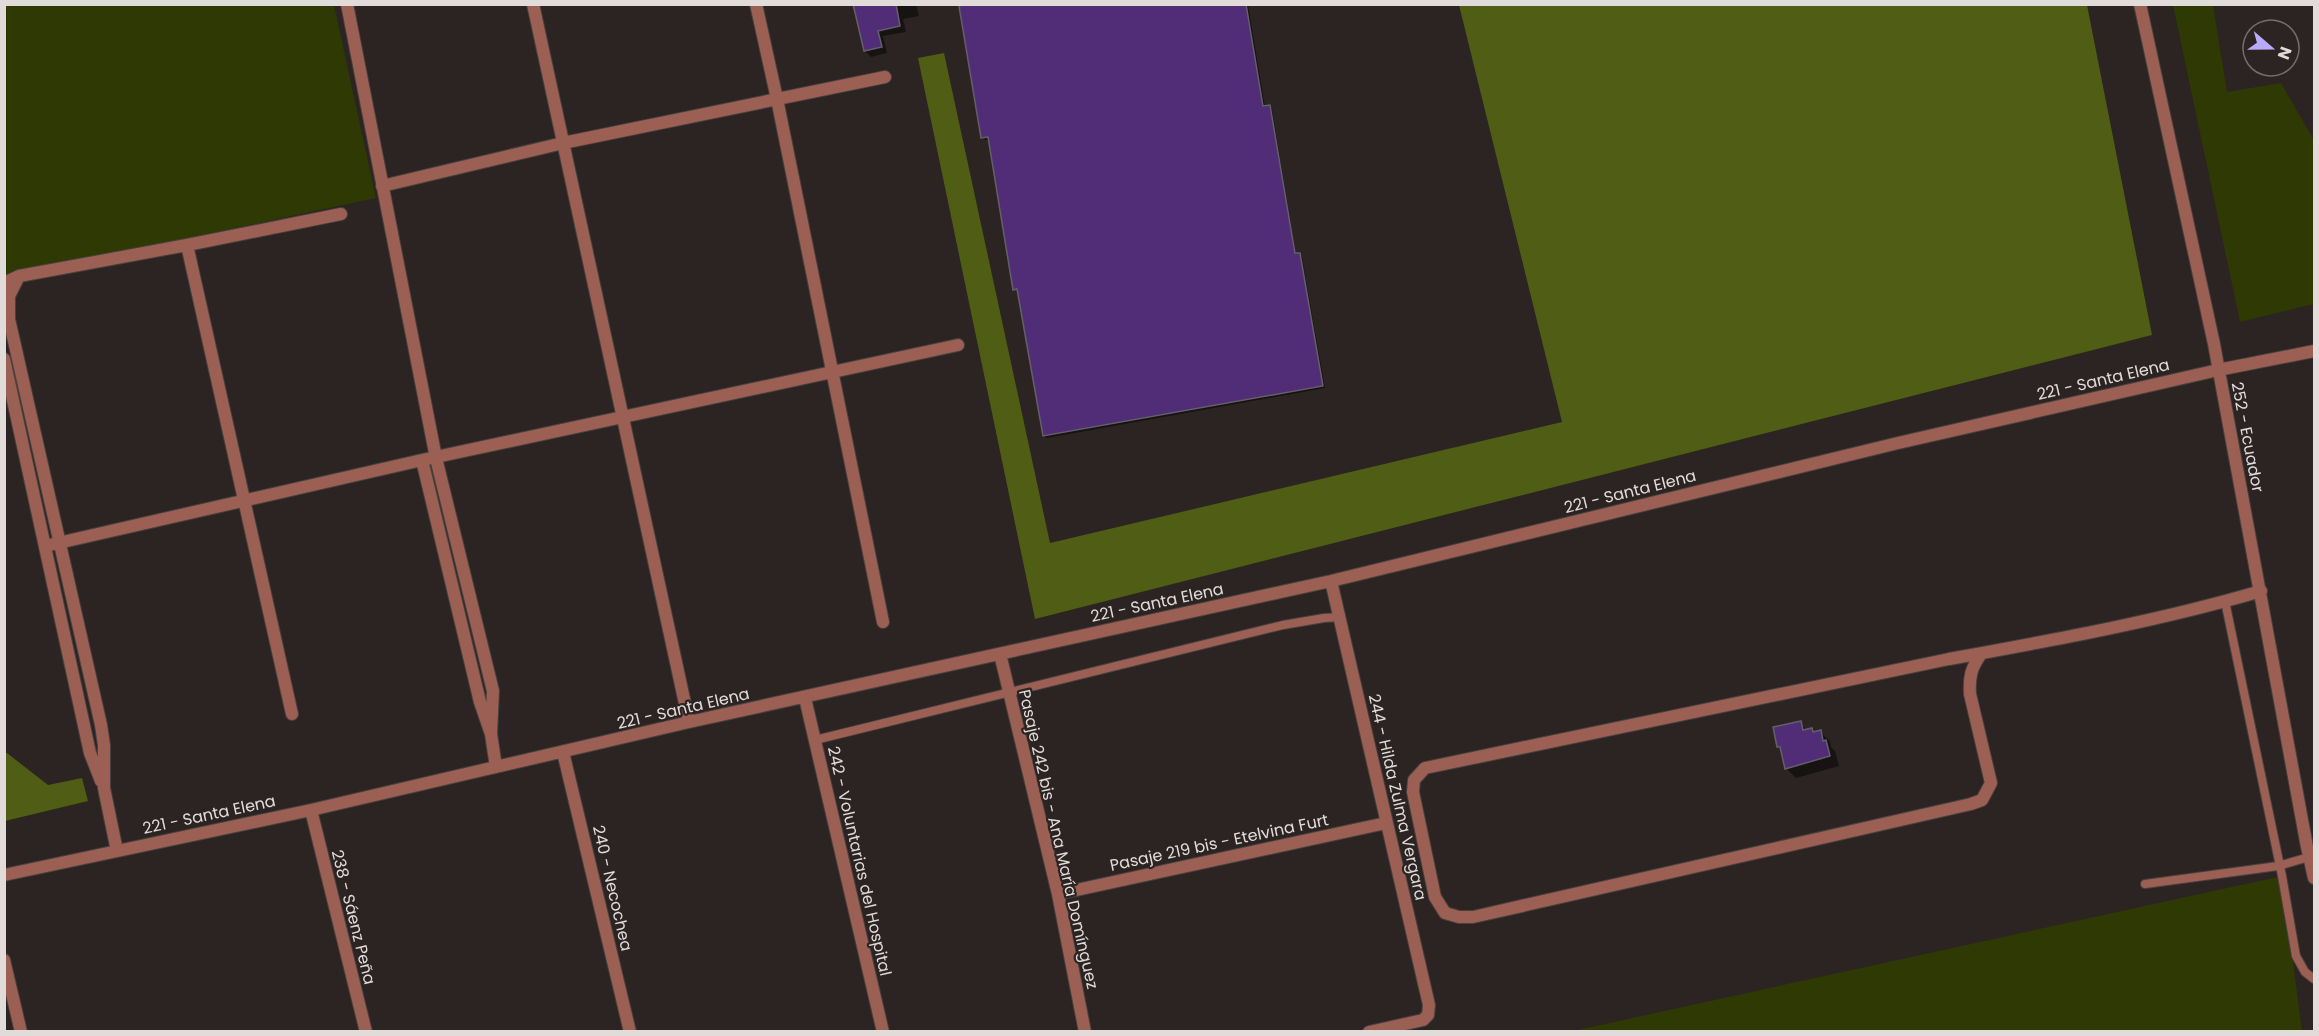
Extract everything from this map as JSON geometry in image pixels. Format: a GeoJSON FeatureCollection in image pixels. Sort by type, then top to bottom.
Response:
{"type":"FeatureCollection","features":[{"type":"Feature","properties":{"kind":"street"},"geometry":{"type":"LineString","coordinates":[[347,4],[436,458],[493,691],[491,734]]}},
{"type":"Feature","properties":{"kind":"street"},"geometry":{"type":"LineString","coordinates":[[533,4],[689,722]]}},
{"type":"Feature","properties":{"kind":"street"},"geometry":{"type":"LineString","coordinates":[[756,4],[883,622]]}},
{"type":"Feature","properties":{"kind":"street","name":"252 - Ecuador"},"geometry":{"type":"LineString","coordinates":[[2140,4],[2214,344],[2314,878]]}},
{"type":"Feature","properties":{"kind":"street"},"geometry":{"type":"LineString","coordinates":[[382,186],[563,142],[885,77]]}},
{"type":"Feature","properties":{"kind":"street"},"geometry":{"type":"LineString","coordinates":[[4,283],[19,276],[341,214]]}},
{"type":"Feature","properties":{"kind":"street"},"geometry":{"type":"LineString","coordinates":[[187,245],[292,714]]}},
{"type":"Feature","properties":{"kind":"street"},"geometry":{"type":"LineString","coordinates":[[19,276],[9,296],[9,319],[101,725],[104,745],[104,788]]}},
{"type":"Feature","properties":{"kind":"street"},"geometry":{"type":"LineString","coordinates":[[45,546],[422,460],[958,345]]}},
{"type":"Feature","properties":{"kind":"street","name":"221 - Santa Elena"},"geometry":{"type":"LineString","coordinates":[[4,875],[311,810],[689,722],[1331,581],[1898,442],[2218,370],[2314,351]]}},
{"type":"Feature","properties":{"kind":"street"},"geometry":{"type":"LineString","coordinates":[[4,359],[90,753],[104,788],[117,851]]}},
{"type":"Feature","properties":{"kind":"street"},"geometry":{"type":"LineString","coordinates":[[422,460],[480,702],[491,734],[496,767]]}},
{"type":"Feature","properties":{"kind":"street","name":"244 - Hilda Zulma Vergara"},"geometry":{"type":"LineString","coordinates":[[1331,581],[1429,1005],[1428,1015],[1423,1020],[1370,1032]]}},
{"type":"Feature","properties":{"kind":"street"},"geometry":{"type":"LineString","coordinates":[[1981,654],[1970,673],[1969,683],[1991,783],[1982,800],[1473,917],[1444,913],[1435,897],[1413,792],[1414,780],[1425,768],[1981,654],[2079,635],[2225,602],[2261,591]]}},
{"type":"Feature","properties":{"kind":"street","name":"Pasaje 242 bis - Ana María Domínguez"},"geometry":{"type":"LineString","coordinates":[[1000,654],[1058,894],[1085,1032]]}},
{"type":"Feature","properties":{"kind":"street","name":"242 - Voluntarias del Hospital"},"geometry":{"type":"LineString","coordinates":[[805,698],[883,1032]]}},
{"type":"Feature","properties":{"kind":"street","name":"240 - Necochea"},"geometry":{"type":"LineString","coordinates":[[563,752],[630,1032]]}},
{"type":"Feature","properties":{"kind":"street","name":"238 - Sáenz Peña"},"geometry":{"type":"LineString","coordinates":[[311,810],[366,1032]]}},
{"type":"Feature","properties":{"kind":"street","name":"Pasaje 219 bis - Etelvina Furt"},"geometry":{"type":"LineString","coordinates":[[1058,894],[1386,823]]}},
{"type":"Feature","properties":{"kind":"street"},"geometry":{"type":"LineString","coordinates":[[4,960],[21,1032]]}},
{"type":"Feature","properties":{"kind":"lane"},"geometry":{"type":"LineString","coordinates":[[2225,602],[2278,866],[2282,876],[2295,956],[2305,972],[2314,979]]}},
{"type":"Feature","properties":{"kind":"lane"},"geometry":{"type":"LineString","coordinates":[[815,740],[1283,625],[1341,617]]}},
{"type":"Feature","properties":{"kind":"lane"},"geometry":{"type":"LineString","coordinates":[[2145,884],[2278,866],[2309,857]]}},
{"type":"Feature","properties":{"kind":"green space"},"geometry":{"type":"Polygon","coordinates":[[[4,5],[334,5],[376,198],[5,277],[4,5]]]}},
{"type":"Feature","properties":{"kind":"green space"},"geometry":{"type":"Polygon","coordinates":[[[1459,5],[2087,5],[2152,335],[1035,619],[918,58],[944,53],[1050,543],[1562,422],[1459,5]]]}},
{"type":"Feature","properties":{"kind":"green space"},"geometry":{"type":"Polygon","coordinates":[[[2173,5],[2213,5],[2227,92],[2281,83],[2314,140],[2314,304],[2240,322],[2173,5]]]}},
{"type":"Feature","properties":{"kind":"green space"},"geometry":{"type":"Polygon","coordinates":[[[5,753],[48,785],[82,778],[88,801],[5,821],[5,753]]]}},
{"type":"Feature","properties":{"kind":"green space"},"geometry":{"type":"Polygon","coordinates":[[[2282,876],[2302,1031],[1568,1032],[2282,876]]]}},
{"type":"Feature","properties":{"kind":"building"},"geometry":{"type":"Polygon","coordinates":[[[853,4],[896,4],[900,26],[878,31],[882,47],[864,51],[853,4]]]}},
{"type":"Feature","properties":{"kind":"building"},"geometry":{"type":"Polygon","coordinates":[[[966,4],[1246,4],[1263,106],[1270,105],[1295,253],[1300,253],[1323,386],[1043,436],[1017,289],[1013,290],[988,137],[981,138],[959,6],[966,4]]]}},
{"type":"Feature","properties":{"kind":"building"},"geometry":{"type":"Polygon","coordinates":[[[1801,721],[1803,730],[1812,728],[1813,732],[1821,730],[1830,756],[1785,769],[1773,727],[1801,721]]]}}]}
